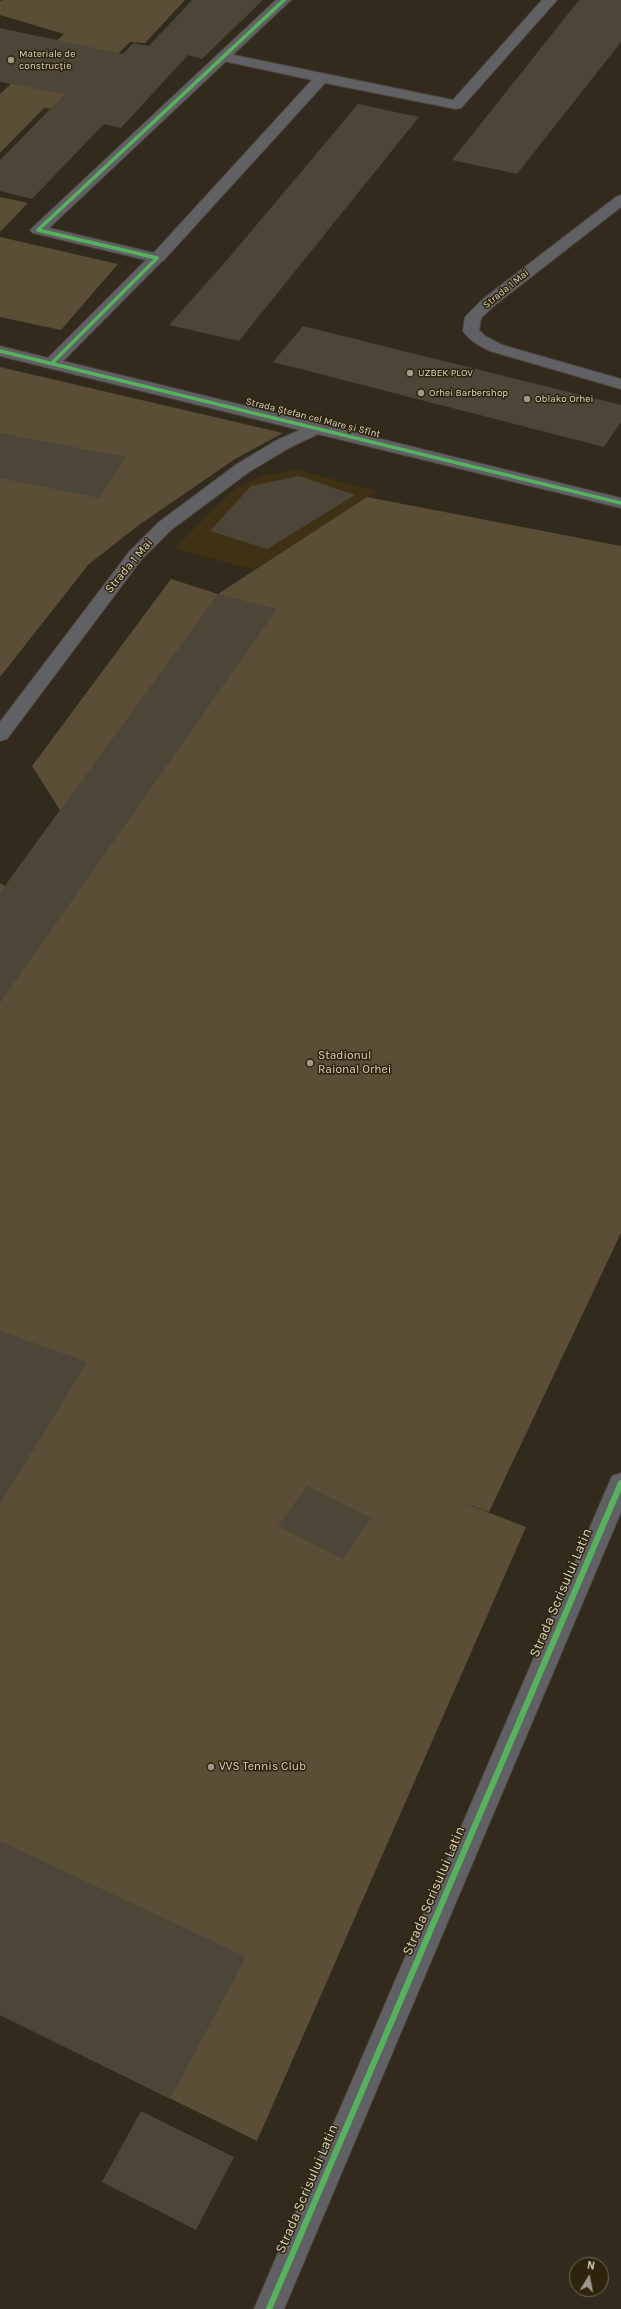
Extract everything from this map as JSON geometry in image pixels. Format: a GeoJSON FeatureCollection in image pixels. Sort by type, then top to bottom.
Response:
{"type":"FeatureCollection","features":[{"type":"Feature","properties":{"kind":"street"},"geometry":{"type":"LineString","coordinates":[[157,258],[38,230],[284,0]]}},
{"type":"Feature","properties":{"kind":"street"},"geometry":{"type":"LineString","coordinates":[[224,57],[456,105],[550,0]]}},
{"type":"Feature","properties":{"kind":"street"},"geometry":{"type":"LineString","coordinates":[[52,363],[157,258],[322,78]]}},
{"type":"Feature","properties":{"kind":"street","name":"Strada 1 Mai"},"geometry":{"type":"LineString","coordinates":[[621,200],[489,302],[473,317],[471,331],[479,339],[496,348],[621,384]]}},
{"type":"Feature","properties":{"kind":"street","name":"Strada Ștefan cel Mare și Sfînt"},"geometry":{"type":"LineString","coordinates":[[0,351],[621,503]]}},
{"type":"Feature","properties":{"kind":"street","name":"Strada 1 Mai"},"geometry":{"type":"LineString","coordinates":[[0,735],[134,556],[165,526],[243,468],[283,444],[317,428]]}},
{"type":"Feature","properties":{"kind":"street","name":"Strada Scrisului Latin"},"geometry":{"type":"LineString","coordinates":[[269,2309],[621,1483]]}},
{"type":"Feature","properties":{"kind":"shaded area"},"geometry":{"type":"Polygon","coordinates":[[[185,0],[145,43],[130,42],[61,110],[44,108],[0,153],[0,94],[64,34],[0,15],[0,1],[185,0]]]}},
{"type":"Feature","properties":{"kind":"shaded area"},"geometry":{"type":"Polygon","coordinates":[[[0,197],[28,203],[0,232],[0,197]]]}},
{"type":"Feature","properties":{"kind":"shaded area"},"geometry":{"type":"Polygon","coordinates":[[[0,237],[118,264],[61,330],[0,317],[0,237]]]}},
{"type":"Feature","properties":{"kind":"shaded area"},"geometry":{"type":"Polygon","coordinates":[[[0,367],[283,433],[235,459],[139,525],[89,564],[0,677],[0,367]]]}},
{"type":"Feature","properties":{"kind":"shaded area"},"geometry":{"type":"Polygon","coordinates":[[[297,470],[378,491],[255,570],[174,549],[232,491],[261,476],[297,470]]]}},
{"type":"Feature","properties":{"kind":"shaded area","name":"Stadionul Raional Orhei"},"geometry":{"type":"Polygon","coordinates":[[[367,497],[621,546],[621,1233],[489,1512],[454,1499],[526,1527],[257,2141],[0,2015],[0,883],[5,886],[60,810],[32,766],[171,579],[218,594],[367,497]]]}},
{"type":"Feature","properties":{"kind":"building"},"geometry":{"type":"Polygon","coordinates":[[[192,0],[263,0],[202,59],[188,55],[121,128],[104,124],[32,199],[0,191],[0,160],[65,94],[0,82],[0,28],[123,54],[133,43],[149,46],[192,0]]]}},
{"type":"Feature","properties":{"kind":"building"},"geometry":{"type":"Polygon","coordinates":[[[579,0],[621,0],[621,42],[517,174],[452,160],[579,0]]]}},
{"type":"Feature","properties":{"kind":"building"},"geometry":{"type":"Polygon","coordinates":[[[358,104],[419,117],[239,341],[169,325],[227,260],[358,104]]]}},
{"type":"Feature","properties":{"kind":"building"},"geometry":{"type":"Polygon","coordinates":[[[303,326],[621,405],[621,422],[604,447],[273,362],[303,326]]]}},
{"type":"Feature","properties":{"kind":"building"},"geometry":{"type":"Polygon","coordinates":[[[0,433],[126,457],[99,498],[0,478],[0,433]]]}},
{"type":"Feature","properties":{"kind":"building"},"geometry":{"type":"Polygon","coordinates":[[[299,476],[355,495],[267,549],[210,531],[251,486],[299,476]]]}},
{"type":"Feature","properties":{"kind":"building"},"geometry":{"type":"Polygon","coordinates":[[[218,594],[277,609],[0,1003],[0,893],[218,594]]]}},
{"type":"Feature","properties":{"kind":"building"},"geometry":{"type":"Polygon","coordinates":[[[0,1331],[87,1362],[0,1504],[0,1331]]]}},
{"type":"Feature","properties":{"kind":"building"},"geometry":{"type":"Polygon","coordinates":[[[307,1486],[371,1518],[343,1559],[278,1526],[307,1486]]]}},
{"type":"Feature","properties":{"kind":"building"},"geometry":{"type":"Polygon","coordinates":[[[0,1841],[246,1957],[170,2099],[0,2015],[0,1841]]]}},
{"type":"Feature","properties":{"kind":"building"},"geometry":{"type":"Polygon","coordinates":[[[141,2111],[234,2157],[196,2230],[102,2182],[141,2111]]]}},
{"type":"Feature","properties":{"kind":"cycle path"},"geometry":{"type":"LineString","coordinates":[[52,363],[157,258],[38,230],[284,0]]}},
{"type":"Feature","properties":{"kind":"cycle path"},"geometry":{"type":"LineString","coordinates":[[0,351],[621,503]]}},
{"type":"Feature","properties":{"kind":"cycle path"},"geometry":{"type":"LineString","coordinates":[[269,2309],[621,1483]]}},
{"type":"Feature","properties":{"kind":"place","name":"Materiale de construcție"},"geometry":{"type":"Point","coordinates":[11,60]}},
{"type":"Feature","properties":{"kind":"place","name":"UZBEK PLOV"},"geometry":{"type":"Point","coordinates":[410,373]}},
{"type":"Feature","properties":{"kind":"place","name":"Orhei Barbershop"},"geometry":{"type":"Point","coordinates":[421,393]}},
{"type":"Feature","properties":{"kind":"place","name":"Oblako Orhei"},"geometry":{"type":"Point","coordinates":[527,399]}},
{"type":"Feature","properties":{"kind":"place","name":"Stadionul Raional Orhei"},"geometry":{"type":"Point","coordinates":[310,1063]}},
{"type":"Feature","properties":{"kind":"place","name":"VVS Tennis Club"},"geometry":{"type":"Point","coordinates":[211,1767]}}]}
